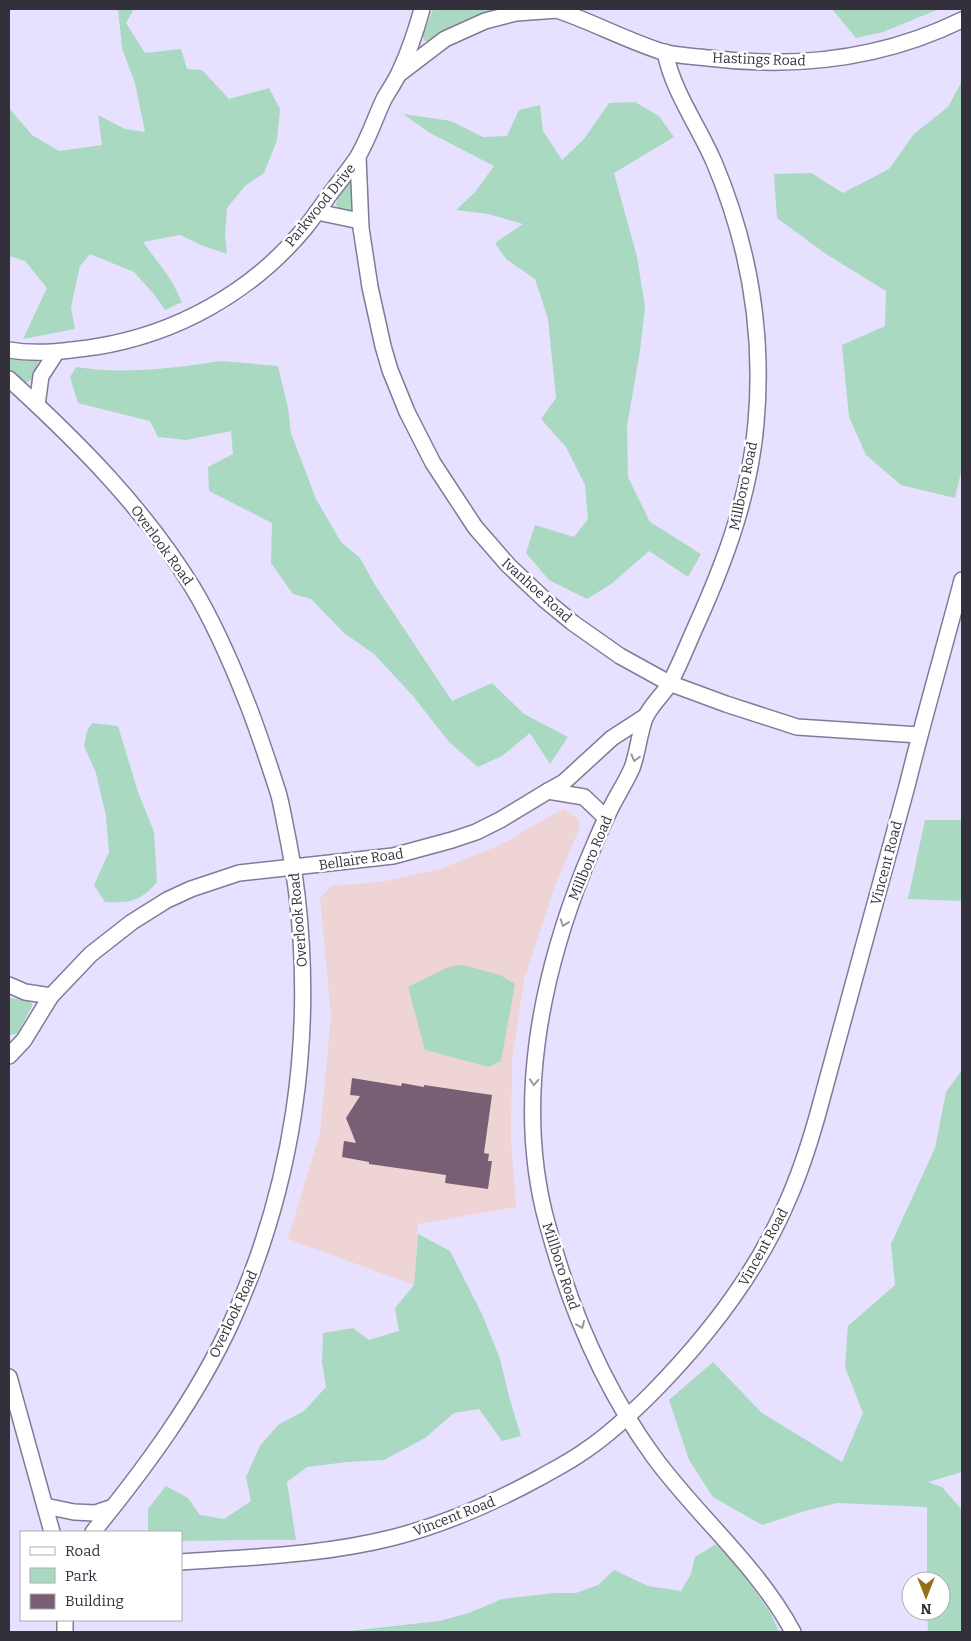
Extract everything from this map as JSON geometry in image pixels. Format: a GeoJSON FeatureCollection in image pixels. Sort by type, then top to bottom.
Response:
{"type":"FeatureCollection","features":[{"type":"Feature","properties":{"kind":"street","name":"Parkwood Drive"},"geometry":{"type":"LineString","coordinates":[[9,350],[56,353],[115,344],[151,334],[210,308],[272,262],[295,239],[358,157],[385,98],[399,74],[422,9]]}},
{"type":"Feature","properties":{"kind":"street","name":"Hastings Road"},"geometry":{"type":"LineString","coordinates":[[399,74],[445,39],[485,22],[516,13],[556,10],[665,52],[722,60],[769,62],[832,59],[888,48],[962,20]]}},
{"type":"Feature","properties":{"kind":"street","name":"Millboro Road"},"geometry":{"type":"LineString","coordinates":[[665,52],[674,84],[708,149],[723,185],[736,220],[751,280],[756,315],[759,363],[752,457],[745,493],[735,528],[710,595],[670,683],[646,716],[633,765],[606,818],[572,901],[550,972],[536,1054],[532,1113],[535,1161],[540,1196],[547,1225],[564,1280],[600,1368],[628,1417],[655,1458],[751,1570],[793,1632]]}},
{"type":"Feature","properties":{"kind":"street","name":"Ivanhoe Road"},"geometry":{"type":"LineString","coordinates":[[358,157],[360,221],[370,287],[390,370],[433,462],[457,501],[490,545],[545,600],[573,623],[620,656],[670,683],[726,704],[797,726],[919,736]]}},
{"type":"Feature","properties":{"kind":"street"},"geometry":{"type":"LineString","coordinates":[[317,212],[360,221]]}},
{"type":"Feature","properties":{"kind":"street"},"geometry":{"type":"LineString","coordinates":[[37,405],[40,376],[56,353]]}},
{"type":"Feature","properties":{"kind":"street","name":"Overlook Road"},"geometry":{"type":"LineString","coordinates":[[9,379],[90,456],[137,508],[193,589],[235,672],[259,731],[278,791],[294,868],[301,933],[303,1016],[294,1113],[280,1182],[260,1252],[231,1323],[200,1382],[179,1417],[114,1506],[93,1531]]}},
{"type":"Feature","properties":{"kind":"street","name":"Vincent Road"},"geometry":{"type":"LineString","coordinates":[[182,1562],[302,1554],[349,1547],[396,1537],[444,1522],[504,1497],[587,1450],[628,1417],[696,1346],[736,1294],[763,1250],[789,1199],[803,1164],[962,580]]}},
{"type":"Feature","properties":{"kind":"street","name":"Bellaire Road"},"geometry":{"type":"LineString","coordinates":[[9,1056],[24,1040],[51,996],[91,954],[132,922],[167,900],[191,889],[238,873],[393,856],[476,832],[564,782],[612,738],[646,716]]}},
{"type":"Feature","properties":{"kind":"street"},"geometry":{"type":"LineString","coordinates":[[548,791],[584,797],[606,818]]}},
{"type":"Feature","properties":{"kind":"street"},"geometry":{"type":"LineString","coordinates":[[9,985],[25,992],[51,996]]}},
{"type":"Feature","properties":{"kind":"street"},"geometry":{"type":"LineString","coordinates":[[9,1377],[52,1531]]}},
{"type":"Feature","properties":{"kind":"street"},"geometry":{"type":"LineString","coordinates":[[45,1506],[74,1512],[95,1513],[114,1506]]}},
{"type":"Feature","properties":{"kind":"shaded area"},"geometry":{"type":"Polygon","coordinates":[[[565,809],[579,820],[579,829],[554,889],[524,980],[512,1060],[511,1140],[516,1207],[418,1224],[414,1285],[288,1239],[320,1133],[331,1016],[320,898],[331,886],[381,882],[440,869],[500,845],[565,809]]]}},
{"type":"Feature","properties":{"kind":"green space"},"geometry":{"type":"Polygon","coordinates":[[[118,9],[134,9],[126,23],[145,53],[181,49],[187,69],[202,70],[229,99],[269,88],[280,109],[277,140],[264,173],[245,186],[227,208],[225,234],[227,254],[180,235],[143,242],[171,280],[182,302],[165,310],[134,272],[90,254],[80,266],[71,307],[75,329],[23,339],[47,288],[25,261],[9,256],[9,108],[32,135],[59,151],[102,145],[98,115],[125,129],[145,132],[135,83],[122,48],[118,9]]]}},
{"type":"Feature","properties":{"kind":"green space"},"geometry":{"type":"Polygon","coordinates":[[[433,9],[500,9],[430,41],[425,41],[422,36],[433,9]]]}},
{"type":"Feature","properties":{"kind":"green space"},"geometry":{"type":"Polygon","coordinates":[[[832,9],[939,9],[883,32],[856,38],[832,9]]]}},
{"type":"Feature","properties":{"kind":"green space"},"geometry":{"type":"Polygon","coordinates":[[[962,81],[962,468],[955,498],[901,485],[866,455],[849,417],[842,345],[885,326],[886,291],[826,254],[777,218],[774,174],[811,173],[843,193],[889,169],[914,134],[948,107],[962,81]]]}},
{"type":"Feature","properties":{"kind":"green space"},"geometry":{"type":"Polygon","coordinates":[[[635,102],[659,116],[674,137],[614,173],[637,257],[645,307],[640,351],[627,426],[628,477],[650,522],[701,554],[688,577],[649,551],[611,584],[587,599],[549,580],[526,553],[535,525],[574,537],[588,519],[585,485],[566,447],[541,419],[556,398],[548,319],[535,279],[506,259],[495,243],[523,224],[488,214],[456,210],[475,192],[494,166],[430,133],[403,114],[451,121],[483,137],[507,136],[519,110],[540,105],[543,131],[562,160],[584,139],[609,103],[635,102]]]}},
{"type":"Feature","properties":{"kind":"green space"},"geometry":{"type":"Polygon","coordinates":[[[352,180],[353,210],[349,211],[336,205],[337,200],[352,180]]]}},
{"type":"Feature","properties":{"kind":"green space"},"geometry":{"type":"Polygon","coordinates":[[[9,359],[38,359],[37,369],[31,380],[23,384],[9,373],[9,359]]]}},
{"type":"Feature","properties":{"kind":"green space"},"geometry":{"type":"Polygon","coordinates":[[[221,361],[278,366],[288,408],[291,433],[316,499],[341,542],[360,558],[375,585],[452,701],[492,683],[524,714],[568,737],[550,764],[530,733],[502,756],[478,767],[450,743],[413,696],[374,654],[344,633],[311,599],[293,594],[271,563],[272,523],[209,491],[208,467],[233,454],[231,431],[186,440],[158,437],[150,421],[78,403],[70,377],[76,367],[131,370],[167,368],[221,361]]]}},
{"type":"Feature","properties":{"kind":"green space"},"geometry":{"type":"Polygon","coordinates":[[[92,723],[118,726],[138,792],[154,832],[157,882],[145,894],[134,900],[105,902],[94,885],[109,852],[106,816],[96,773],[84,746],[87,731],[92,723]]]}},
{"type":"Feature","properties":{"kind":"green space"},"geometry":{"type":"Polygon","coordinates":[[[925,820],[962,820],[962,901],[908,899],[925,820]]]}},
{"type":"Feature","properties":{"kind":"green space"},"geometry":{"type":"Polygon","coordinates":[[[463,965],[500,975],[515,984],[501,1061],[489,1067],[425,1050],[408,987],[448,967],[463,965]]]}},
{"type":"Feature","properties":{"kind":"green space"},"geometry":{"type":"Polygon","coordinates":[[[9,999],[30,1002],[32,1006],[18,1033],[10,1035],[9,999]]]}},
{"type":"Feature","properties":{"kind":"green space"},"geometry":{"type":"Polygon","coordinates":[[[962,1070],[962,1472],[928,1482],[942,1487],[962,1510],[962,1632],[928,1632],[927,1621],[951,1621],[951,1571],[927,1571],[927,1507],[837,1503],[762,1525],[713,1497],[689,1460],[669,1400],[713,1362],[762,1413],[842,1462],[863,1413],[845,1367],[848,1326],[895,1285],[891,1244],[935,1148],[946,1092],[962,1070]]]}},
{"type":"Feature","properties":{"kind":"green space"},"geometry":{"type":"Polygon","coordinates":[[[418,1234],[450,1251],[483,1316],[500,1359],[521,1436],[502,1441],[479,1409],[454,1413],[425,1438],[384,1460],[307,1467],[287,1482],[296,1540],[182,1541],[182,1531],[148,1531],[148,1509],[166,1486],[188,1498],[200,1515],[224,1519],[251,1501],[246,1477],[260,1446],[278,1425],[304,1411],[326,1387],[322,1362],[323,1333],[353,1328],[369,1340],[399,1331],[395,1308],[414,1285],[418,1234]]]}},
{"type":"Feature","properties":{"kind":"green space"},"geometry":{"type":"Polygon","coordinates":[[[716,1544],[737,1564],[771,1614],[779,1632],[341,1632],[439,1621],[469,1613],[502,1599],[555,1593],[576,1593],[598,1585],[614,1570],[648,1586],[681,1591],[691,1574],[695,1557],[716,1544]]]}},
{"type":"Feature","properties":{"kind":"building"},"geometry":{"type":"Polygon","coordinates":[[[352,1078],[401,1086],[402,1083],[424,1087],[424,1085],[492,1095],[484,1153],[489,1154],[488,1161],[492,1161],[488,1189],[445,1183],[446,1175],[369,1164],[369,1162],[342,1157],[344,1141],[356,1143],[346,1118],[360,1096],[350,1095],[352,1078]]]}}]}
